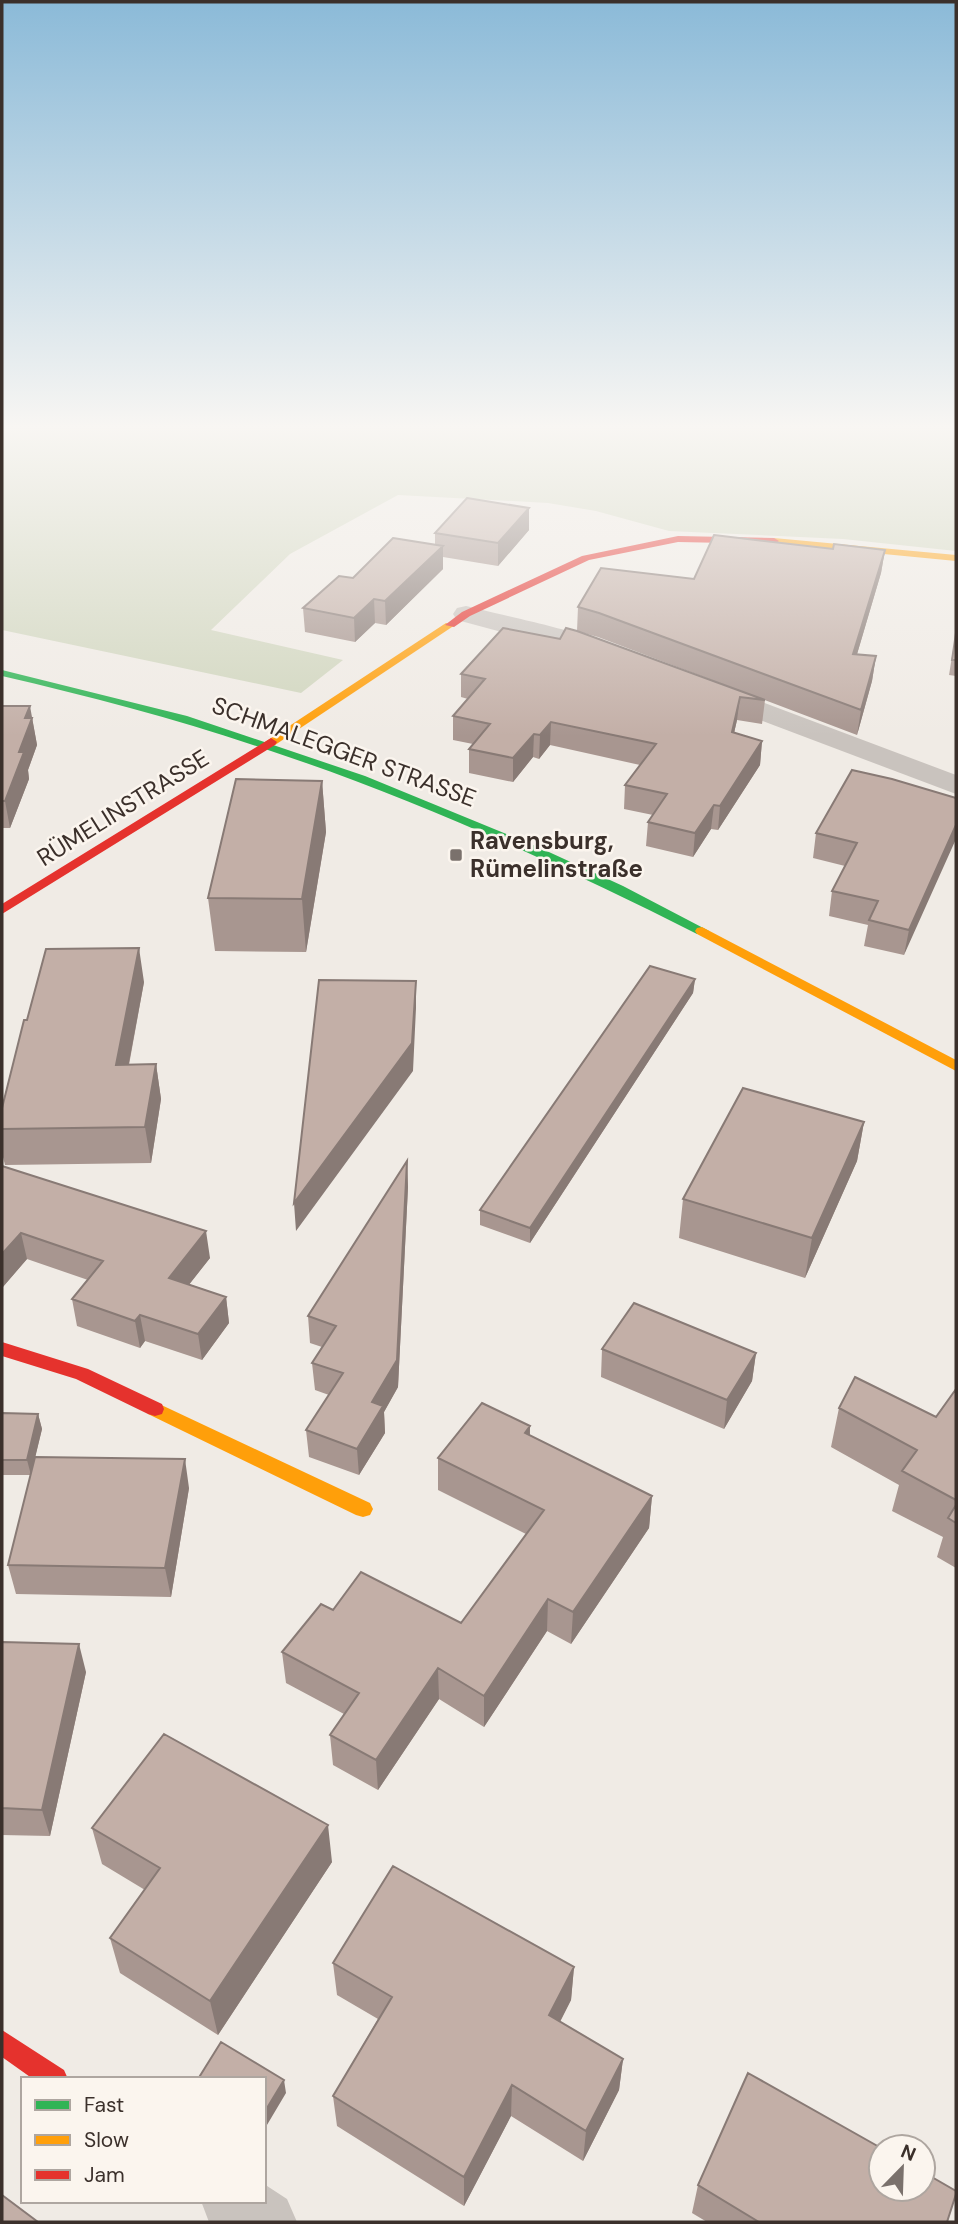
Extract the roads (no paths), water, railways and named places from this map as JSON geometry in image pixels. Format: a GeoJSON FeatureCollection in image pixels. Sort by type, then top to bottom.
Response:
{"type":"FeatureCollection","features":[{"type":"Feature","properties":{"kind":"street","name":"RÜMELINSTRASSE"},"geometry":{"type":"LineString","coordinates":[[2,910],[268,744],[466,614],[586,558],[678,540],[749,539],[956,558]]}},
{"type":"Feature","properties":{"kind":"street"},"geometry":{"type":"LineString","coordinates":[[466,614],[587,645],[639,665]]}},
{"type":"Feature","properties":{"kind":"street","name":"SCHMALEGGER STRASSE"},"geometry":{"type":"LineString","coordinates":[[2,673],[114,698],[268,744],[552,857],[701,931],[956,1066]]}},
{"type":"Feature","properties":{"kind":"street"},"geometry":{"type":"LineString","coordinates":[[691,685],[956,785]]}},
{"type":"Feature","properties":{"kind":"street"},"geometry":{"type":"LineString","coordinates":[[2,1349],[82,1374],[363,1509]]}},
{"type":"Feature","properties":{"kind":"street"},"geometry":{"type":"LineString","coordinates":[[2,2042],[52,2077]]}},
{"type":"Feature","properties":{"kind":"street"},"geometry":{"type":"LineString","coordinates":[[236,2203],[264,2222]]}},
{"type":"Feature","properties":{"kind":"place","name":"Ravensburg, Rümelinstraße"},"geometry":{"type":"Point","coordinates":[456,855]}}]}
